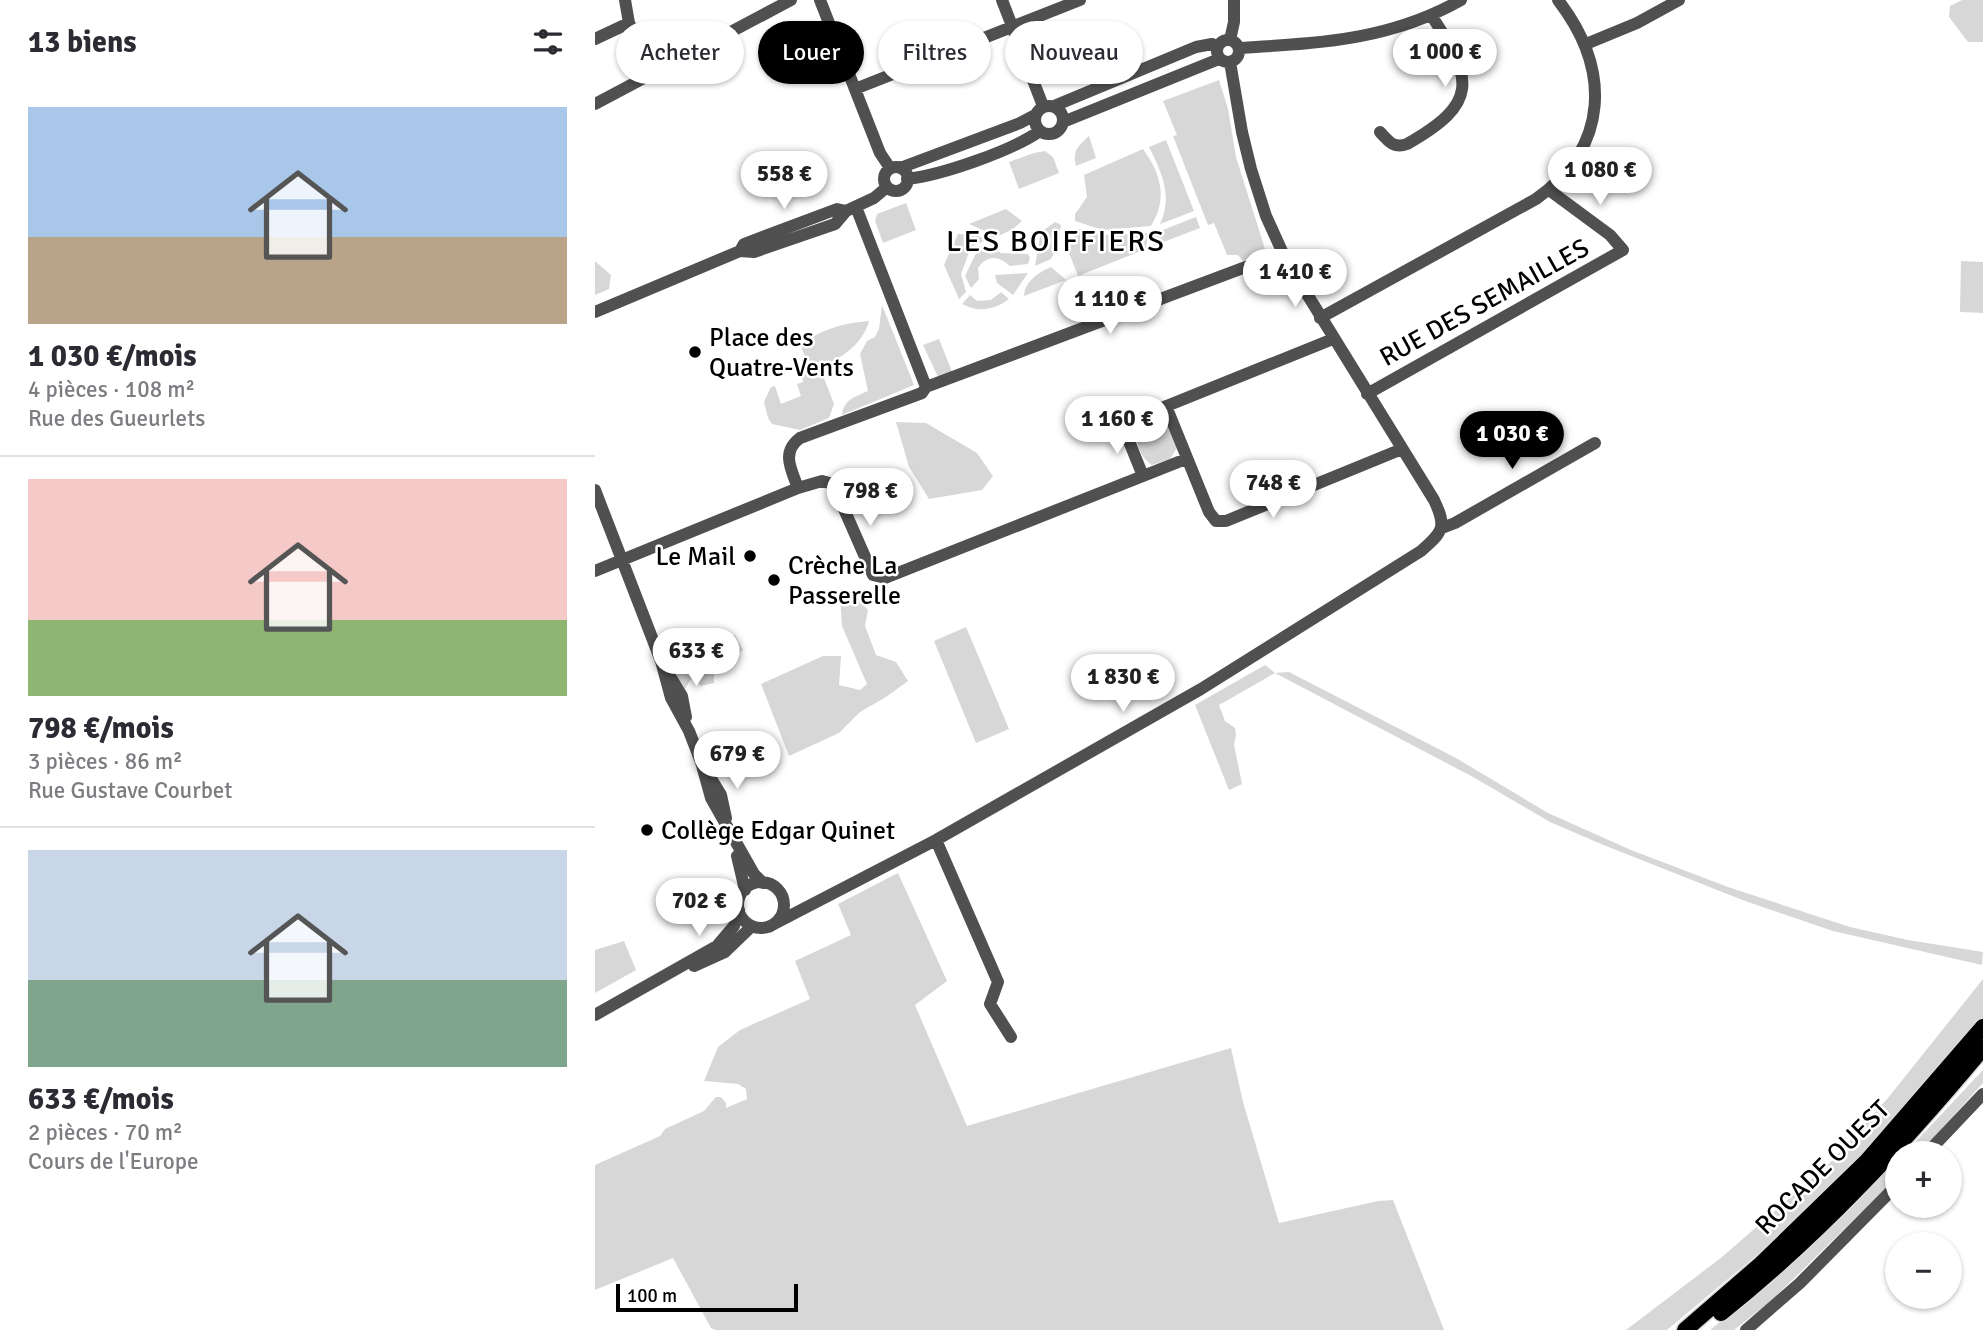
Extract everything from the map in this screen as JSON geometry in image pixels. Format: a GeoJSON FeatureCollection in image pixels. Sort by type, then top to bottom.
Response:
{"type":"FeatureCollection","features":[{"type":"Feature","properties":{"kind":"main road","name":"ROCADE OUEST"},"geometry":{"type":"LineString","coordinates":[[1685,1330],[1761,1264],[1867,1161],[1983,1027]]}},
{"type":"Feature","properties":{"kind":"main road","name":"ROCADE OUEST"},"geometry":{"type":"LineString","coordinates":[[1700,1330],[1763,1278],[1875,1173],[1983,1048]]}},
{"type":"Feature","properties":{"kind":"street"},"geometry":{"type":"LineString","coordinates":[[625,0],[629,21]]}},
{"type":"Feature","properties":{"kind":"street"},"geometry":{"type":"LineString","coordinates":[[744,25],[791,0]]}},
{"type":"Feature","properties":{"kind":"street"},"geometry":{"type":"LineString","coordinates":[[820,0],[880,153],[899,172],[904,188],[895,191],[887,187],[884,178],[899,172],[1020,123],[1044,109],[1196,47],[1212,44],[1222,56]]}},
{"type":"Feature","properties":{"kind":"street"},"geometry":{"type":"LineString","coordinates":[[1002,0],[1010,21]]}},
{"type":"Feature","properties":{"kind":"street"},"geometry":{"type":"LineString","coordinates":[[1027,21],[1080,0]]}},
{"type":"Feature","properties":{"kind":"street"},"geometry":{"type":"LineString","coordinates":[[1063,121],[1222,56],[1238,55],[1235,44],[1234,0]]}},
{"type":"Feature","properties":{"kind":"street"},"geometry":{"type":"LineString","coordinates":[[739,910],[745,921],[760,928],[774,925],[815,904],[1201,689],[1421,551],[1439,534],[1443,521],[1437,507],[1320,318],[1283,253],[1266,216],[1251,169],[1222,56],[1221,41],[1235,44],[1357,38],[1431,15],[1461,0]]}},
{"type":"Feature","properties":{"kind":"street"},"geometry":{"type":"LineString","coordinates":[[1320,318],[1549,190],[1579,154],[1593,118],[1595,75],[1586,44],[1558,0]]}},
{"type":"Feature","properties":{"kind":"street"},"geometry":{"type":"LineString","coordinates":[[1586,44],[1637,23],[1679,0]]}},
{"type":"Feature","properties":{"kind":"street"},"geometry":{"type":"LineString","coordinates":[[1380,132],[1391,144],[1407,144],[1452,113],[1461,98],[1462,76],[1459,63],[1431,15]]}},
{"type":"Feature","properties":{"kind":"street"},"geometry":{"type":"LineString","coordinates":[[595,39],[616,29]]}},
{"type":"Feature","properties":{"kind":"street"},"geometry":{"type":"LineString","coordinates":[[855,89],[1005,30]]}},
{"type":"Feature","properties":{"kind":"street"},"geometry":{"type":"LineString","coordinates":[[595,104],[631,84]]}},
{"type":"Feature","properties":{"kind":"street"},"geometry":{"type":"LineString","coordinates":[[1034,84],[1044,109]]}},
{"type":"Feature","properties":{"kind":"street"},"geometry":{"type":"LineString","coordinates":[[1044,109],[1061,112],[1062,126],[1055,133],[1045,134],[1035,124],[1044,109]]}},
{"type":"Feature","properties":{"kind":"street"},"geometry":{"type":"LineString","coordinates":[[899,172],[927,177],[1028,139],[1040,131]]}},
{"type":"Feature","properties":{"kind":"street"},"geometry":{"type":"LineString","coordinates":[[595,312],[740,251],[754,252],[835,224],[851,209],[874,198],[887,187]]}},
{"type":"Feature","properties":{"kind":"street","name":"RUE DES SEMAILLES"},"geometry":{"type":"LineString","coordinates":[[1367,394],[1623,250],[1610,235],[1549,190]]}},
{"type":"Feature","properties":{"kind":"street"},"geometry":{"type":"LineString","coordinates":[[851,209],[926,387]]}},
{"type":"Feature","properties":{"kind":"street"},"geometry":{"type":"LineString","coordinates":[[798,488],[788,454],[792,444],[800,438],[922,393],[926,387],[1283,253]]}},
{"type":"Feature","properties":{"kind":"street"},"geometry":{"type":"LineString","coordinates":[[1143,476],[1122,424],[1333,339]]}},
{"type":"Feature","properties":{"kind":"street"},"geometry":{"type":"LineString","coordinates":[[1166,406],[1213,519],[1221,522],[1402,449]]}},
{"type":"Feature","properties":{"kind":"street"},"geometry":{"type":"LineString","coordinates":[[1442,528],[1595,443]]}},
{"type":"Feature","properties":{"kind":"street"},"geometry":{"type":"LineString","coordinates":[[595,571],[798,488],[822,481],[833,484],[873,575],[885,578],[1186,459]]}},
{"type":"Feature","properties":{"kind":"street"},"geometry":{"type":"LineString","coordinates":[[595,490],[661,662],[682,696],[689,732],[711,798],[754,874],[763,883],[775,888],[783,901],[783,913],[774,925]]}},
{"type":"Feature","properties":{"kind":"street"},"geometry":{"type":"LineString","coordinates":[[731,836],[745,890]]}},
{"type":"Feature","properties":{"kind":"street"},"geometry":{"type":"LineString","coordinates":[[936,839],[998,982],[990,1004],[1011,1037]]}},
{"type":"Feature","properties":{"kind":"street"},"geometry":{"type":"LineString","coordinates":[[671,974],[717,946],[734,926],[739,900],[745,890],[753,884],[763,883]]}},
{"type":"Feature","properties":{"kind":"street"},"geometry":{"type":"LineString","coordinates":[[783,901],[802,906],[815,904]]}},
{"type":"Feature","properties":{"kind":"street"},"geometry":{"type":"LineString","coordinates":[[595,1015],[639,988],[716,958],[736,944],[752,926]]}},
{"type":"Feature","properties":{"kind":"street"},"geometry":{"type":"LineString","coordinates":[[1938,1141],[1983,1094]]}},
{"type":"Feature","properties":{"kind":"street"},"geometry":{"type":"LineString","coordinates":[[1746,1330],[1800,1283],[1885,1197]]}},
{"type":"Feature","properties":{"kind":"shaded area"},"geometry":{"type":"Polygon","coordinates":[[[1962,0],[1983,0],[1983,42],[1968,42],[1949,17],[1950,6],[1962,0]]]}},
{"type":"Feature","properties":{"kind":"shaded area"},"geometry":{"type":"Polygon","coordinates":[[[1219,80],[1228,109],[1236,157],[1265,249],[1243,261],[1238,255],[1227,255],[1214,223],[1208,225],[1173,136],[1177,135],[1163,101],[1219,80]]]}},
{"type":"Feature","properties":{"kind":"shaded area"},"geometry":{"type":"Polygon","coordinates":[[[1089,136],[1096,158],[1076,166],[1077,149],[1089,136]]]}},
{"type":"Feature","properties":{"kind":"shaded area"},"geometry":{"type":"Polygon","coordinates":[[[1166,140],[1194,211],[1160,224],[1166,194],[1162,175],[1149,147],[1166,140]]]}},
{"type":"Feature","properties":{"kind":"shaded area"},"geometry":{"type":"Polygon","coordinates":[[[1143,149],[1160,186],[1159,206],[1151,226],[1103,230],[1075,221],[1075,214],[1087,197],[1084,175],[1143,149]]]}},
{"type":"Feature","properties":{"kind":"shaded area"},"geometry":{"type":"Polygon","coordinates":[[[1045,151],[1053,157],[1059,173],[1019,189],[1009,162],[1045,151]]]}},
{"type":"Feature","properties":{"kind":"shaded area"},"geometry":{"type":"Polygon","coordinates":[[[906,203],[916,230],[883,243],[875,221],[877,214],[906,203]]]}},
{"type":"Feature","properties":{"kind":"shaded area"},"geometry":{"type":"Polygon","coordinates":[[[1006,209],[1022,221],[1013,229],[992,239],[987,232],[969,224],[1006,209]]]}},
{"type":"Feature","properties":{"kind":"shaded area"},"geometry":{"type":"Polygon","coordinates":[[[1196,217],[1200,228],[1153,246],[1155,233],[1196,217]]]}},
{"type":"Feature","properties":{"kind":"shaded area"},"geometry":{"type":"Polygon","coordinates":[[[1055,222],[1061,225],[1058,245],[1051,259],[1035,266],[1041,232],[1055,222]]]}},
{"type":"Feature","properties":{"kind":"shaded area"},"geometry":{"type":"Polygon","coordinates":[[[1078,229],[1102,235],[1148,233],[1146,249],[1078,276],[1067,248],[1078,229]]]}},
{"type":"Feature","properties":{"kind":"shaded area"},"geometry":{"type":"Polygon","coordinates":[[[958,234],[977,235],[986,240],[971,247],[961,274],[966,292],[959,299],[944,265],[958,234]]]}},
{"type":"Feature","properties":{"kind":"shaded area"},"geometry":{"type":"Polygon","coordinates":[[[990,246],[1001,253],[1028,254],[1028,264],[1010,266],[997,258],[989,259],[978,268],[979,279],[971,288],[965,276],[979,247],[990,246]]]}},
{"type":"Feature","properties":{"kind":"shaded area"},"geometry":{"type":"Polygon","coordinates":[[[595,261],[611,275],[609,289],[595,295],[595,261]]]}},
{"type":"Feature","properties":{"kind":"shaded area"},"geometry":{"type":"Polygon","coordinates":[[[1961,261],[1983,262],[1983,313],[1960,312],[1961,261]]]}},
{"type":"Feature","properties":{"kind":"shaded area"},"geometry":{"type":"Polygon","coordinates":[[[1051,267],[1066,280],[1024,296],[1030,282],[1051,267]]]}},
{"type":"Feature","properties":{"kind":"shaded area"},"geometry":{"type":"Polygon","coordinates":[[[1028,273],[1013,295],[997,283],[995,275],[1028,273]]]}},
{"type":"Feature","properties":{"kind":"shaded area"},"geometry":{"type":"Polygon","coordinates":[[[1001,292],[1009,299],[992,308],[974,309],[962,304],[970,295],[977,301],[991,300],[1001,292]]]}},
{"type":"Feature","properties":{"kind":"shaded area"},"geometry":{"type":"Polygon","coordinates":[[[882,305],[914,385],[842,415],[848,402],[868,391],[860,354],[867,341],[875,337],[879,329],[882,305]]]}},
{"type":"Feature","properties":{"kind":"shaded area"},"geometry":{"type":"Polygon","coordinates":[[[869,321],[857,343],[824,367],[804,355],[801,346],[816,335],[842,325],[869,321]]]}},
{"type":"Feature","properties":{"kind":"shaded area"},"geometry":{"type":"Polygon","coordinates":[[[939,339],[953,374],[939,379],[923,345],[939,339]]]}},
{"type":"Feature","properties":{"kind":"shaded area"},"geometry":{"type":"Polygon","coordinates":[[[802,364],[822,373],[834,404],[829,418],[800,430],[772,424],[764,402],[771,387],[775,386],[781,404],[801,396],[797,384],[803,382],[800,368],[802,364]]]}},
{"type":"Feature","properties":{"kind":"shaded area"},"geometry":{"type":"Polygon","coordinates":[[[1150,417],[1162,418],[1169,426],[1177,448],[1170,459],[1152,465],[1147,462],[1138,447],[1136,435],[1138,424],[1150,417]]]}},
{"type":"Feature","properties":{"kind":"shaded area"},"geometry":{"type":"Polygon","coordinates":[[[896,422],[926,423],[977,453],[993,476],[982,490],[929,499],[909,467],[896,422]]]}},
{"type":"Feature","properties":{"kind":"shaded area"},"geometry":{"type":"Polygon","coordinates":[[[854,594],[868,610],[865,626],[876,655],[896,662],[908,681],[860,712],[839,733],[789,756],[761,684],[823,656],[841,656],[839,685],[860,690],[867,684],[842,626],[840,596],[854,594]]]}},
{"type":"Feature","properties":{"kind":"shaded area"},"geometry":{"type":"Polygon","coordinates":[[[966,627],[1009,729],[976,743],[934,641],[966,627]]]}},
{"type":"Feature","properties":{"kind":"shaded area"},"geometry":{"type":"Polygon","coordinates":[[[735,635],[743,650],[714,673],[714,683],[701,686],[691,679],[685,689],[666,645],[687,650],[707,662],[715,645],[735,635]]]}},
{"type":"Feature","properties":{"kind":"shaded area"},"geometry":{"type":"Polygon","coordinates":[[[1265,665],[1275,673],[1219,705],[1225,721],[1235,728],[1234,745],[1242,784],[1229,790],[1195,705],[1265,665]]]}},
{"type":"Feature","properties":{"kind":"shaded area"},"geometry":{"type":"Polygon","coordinates":[[[1289,672],[1456,758],[1548,813],[1631,850],[1728,887],[1850,927],[1983,952],[1982,965],[1833,931],[1745,901],[1601,844],[1550,822],[1473,777],[1275,673],[1289,672]]]}},
{"type":"Feature","properties":{"kind":"shaded area"},"geometry":{"type":"Polygon","coordinates":[[[898,873],[947,981],[915,1005],[967,1126],[1231,1048],[1243,1102],[1279,1223],[1393,1200],[1444,1330],[715,1330],[711,1328],[673,1258],[595,1290],[595,1165],[660,1136],[665,1129],[704,1111],[716,1097],[721,1097],[726,1108],[747,1099],[746,1089],[738,1084],[704,1081],[718,1047],[740,1030],[810,999],[795,961],[851,935],[838,904],[898,873]]]}},
{"type":"Feature","properties":{"kind":"shaded area"},"geometry":{"type":"Polygon","coordinates":[[[624,941],[636,970],[595,993],[595,950],[624,941]]]}},
{"type":"Feature","properties":{"kind":"shaded area"},"geometry":{"type":"Polygon","coordinates":[[[1983,979],[1983,1018],[1900,1118],[1795,1223],[1667,1330],[1626,1330],[1722,1257],[1830,1163],[1888,1098],[1983,979]]]}},
{"type":"Feature","properties":{"kind":"shaded area"},"geometry":{"type":"Polygon","coordinates":[[[1983,1070],[1983,1083],[1931,1141],[1916,1141],[1983,1070]]]}},
{"type":"Feature","properties":{"kind":"shaded area"},"geometry":{"type":"Polygon","coordinates":[[[1885,1173],[1885,1189],[1773,1299],[1734,1330],[1710,1330],[1806,1248],[1885,1173]]]}},
{"type":"Feature","properties":{"kind":"place","name":"Place des Quatre-Vents"},"geometry":{"type":"Point","coordinates":[695,352]}},
{"type":"Feature","properties":{"kind":"place","name":"Le Mail"},"geometry":{"type":"Point","coordinates":[750,556]}},
{"type":"Feature","properties":{"kind":"place","name":"Crèche La Passerelle"},"geometry":{"type":"Point","coordinates":[774,580]}},
{"type":"Feature","properties":{"kind":"place","name":"Collège Edgar Quinet"},"geometry":{"type":"Point","coordinates":[647,830]}},
{"type":"Feature","properties":{"kind":"district","name":"LES BOIFFIERS"},"geometry":{"type":"Point","coordinates":[1056,241]}}]}
